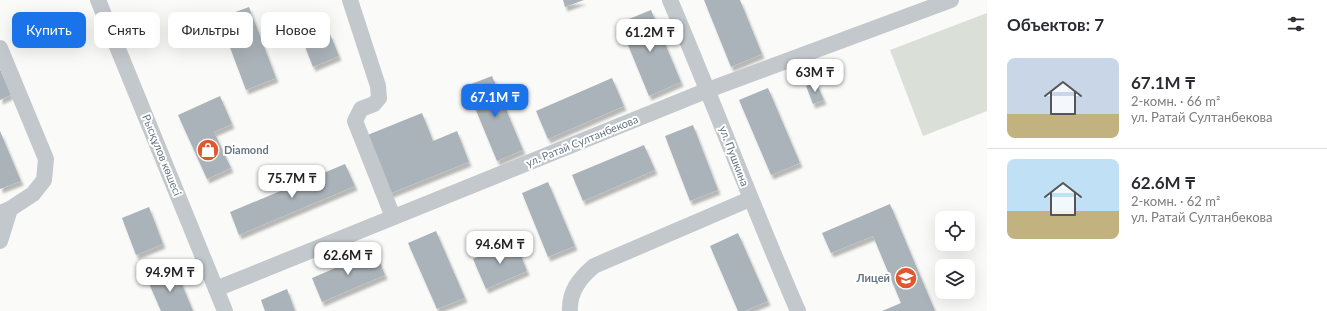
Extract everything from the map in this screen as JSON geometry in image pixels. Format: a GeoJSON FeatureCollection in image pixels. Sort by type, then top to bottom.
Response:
{"type":"FeatureCollection","features":[{"type":"Feature","properties":{"kind":"street","name":"Рысқұлов көшесі"},"geometry":{"type":"LineString","coordinates":[[98,0],[225,311]]}},
{"type":"Feature","properties":{"kind":"street"},"geometry":{"type":"LineString","coordinates":[[350,0],[378,86],[379,98],[374,104],[361,109],[355,122],[393,217]]}},
{"type":"Feature","properties":{"kind":"street","name":"ул. Пушкина"},"geometry":{"type":"LineString","coordinates":[[670,0],[708,90],[750,200],[796,310]]}},
{"type":"Feature","properties":{"kind":"street","name":"ул. Ратай Султанбекова"},"geometry":{"type":"LineString","coordinates":[[216,289],[708,90],[951,0]]}},
{"type":"Feature","properties":{"kind":"street"},"geometry":{"type":"LineString","coordinates":[[0,48],[46,159],[44,180],[33,194],[5,211],[0,240]]}},
{"type":"Feature","properties":{"kind":"street"},"geometry":{"type":"LineString","coordinates":[[570,311],[571,294],[578,282],[594,266],[750,200]]}},
{"type":"Feature","properties":{"kind":"shaded area"},"geometry":{"type":"Polygon","coordinates":[[[987,13],[987,111],[923,136],[890,50],[987,13]]]}},
{"type":"Feature","properties":{"kind":"building"},"geometry":{"type":"Polygon","coordinates":[[[563,0],[584,0],[565,7],[563,0]]]}},
{"type":"Feature","properties":{"kind":"building"},"geometry":{"type":"Polygon","coordinates":[[[704,0],[740,0],[762,54],[731,67],[704,0]]]}},
{"type":"Feature","properties":{"kind":"building"},"geometry":{"type":"Polygon","coordinates":[[[249,7],[251,12],[235,12],[249,7]]]}},
{"type":"Feature","properties":{"kind":"building"},"geometry":{"type":"Polygon","coordinates":[[[651,10],[681,82],[649,96],[619,23],[651,10]]]}},
{"type":"Feature","properties":{"kind":"building"},"geometry":{"type":"Polygon","coordinates":[[[253,18],[261,39],[261,48],[265,48],[276,78],[246,90],[230,48],[253,48],[253,18]]]}},
{"type":"Feature","properties":{"kind":"building"},"geometry":{"type":"Polygon","coordinates":[[[330,34],[339,56],[313,67],[306,48],[330,48],[330,34]]]}},
{"type":"Feature","properties":{"kind":"building"},"geometry":{"type":"Polygon","coordinates":[[[0,69],[11,95],[0,100],[0,69]]]}},
{"type":"Feature","properties":{"kind":"building"},"geometry":{"type":"Polygon","coordinates":[[[492,76],[523,150],[497,161],[466,86],[492,76]]]}},
{"type":"Feature","properties":{"kind":"building"},"geometry":{"type":"Polygon","coordinates":[[[612,78],[624,106],[548,139],[536,111],[612,78]]]}},
{"type":"Feature","properties":{"kind":"building"},"geometry":{"type":"Polygon","coordinates":[[[816,82],[824,100],[813,104],[806,86],[816,82]]]}},
{"type":"Feature","properties":{"kind":"building"},"geometry":{"type":"Polygon","coordinates":[[[768,88],[800,163],[771,175],[739,100],[768,88]]]}},
{"type":"Feature","properties":{"kind":"building","name":"Diamond"},"geometry":{"type":"Polygon","coordinates":[[[220,96],[232,124],[214,132],[231,168],[207,179],[178,115],[220,96]]]}},
{"type":"Feature","properties":{"kind":"building"},"geometry":{"type":"Polygon","coordinates":[[[422,113],[433,141],[457,131],[469,162],[389,194],[365,136],[422,113]]]}},
{"type":"Feature","properties":{"kind":"building"},"geometry":{"type":"Polygon","coordinates":[[[693,125],[718,190],[690,201],[665,136],[693,125]]]}},
{"type":"Feature","properties":{"kind":"building"},"geometry":{"type":"Polygon","coordinates":[[[0,131],[21,181],[0,189],[0,131]]]}},
{"type":"Feature","properties":{"kind":"building"},"geometry":{"type":"Polygon","coordinates":[[[644,145],[655,170],[583,201],[572,175],[644,145]]]}},
{"type":"Feature","properties":{"kind":"building"},"geometry":{"type":"Polygon","coordinates":[[[345,164],[355,186],[239,235],[230,212],[345,164]]]}},
{"type":"Feature","properties":{"kind":"building"},"geometry":{"type":"Polygon","coordinates":[[[548,182],[575,246],[548,257],[522,193],[548,182]]]}},
{"type":"Feature","properties":{"kind":"building","name":"Лицей"},"geometry":{"type":"Polygon","coordinates":[[[890,204],[935,311],[882,311],[901,303],[873,236],[831,253],[822,233],[890,204]]]}},
{"type":"Feature","properties":{"kind":"building"},"geometry":{"type":"Polygon","coordinates":[[[149,207],[163,244],[136,255],[122,218],[149,207]]]}},
{"type":"Feature","properties":{"kind":"building"},"geometry":{"type":"Polygon","coordinates":[[[436,231],[465,298],[437,309],[408,243],[436,231]]]}},
{"type":"Feature","properties":{"kind":"building"},"geometry":{"type":"Polygon","coordinates":[[[738,233],[768,301],[745,311],[738,311],[710,246],[738,233]]]}},
{"type":"Feature","properties":{"kind":"building"},"geometry":{"type":"Polygon","coordinates":[[[515,241],[527,271],[486,289],[473,259],[515,241]]]}},
{"type":"Feature","properties":{"kind":"building"},"geometry":{"type":"Polygon","coordinates":[[[375,251],[385,275],[322,302],[312,278],[375,251]]]}},
{"type":"Feature","properties":{"kind":"building"},"geometry":{"type":"Polygon","coordinates":[[[176,270],[193,311],[161,311],[148,281],[176,270]]]}},
{"type":"Feature","properties":{"kind":"building"},"geometry":{"type":"Polygon","coordinates":[[[287,289],[295,311],[265,311],[261,300],[287,289]]]}},
{"type":"Feature","properties":{"kind":"place","name":"Diamond"},"geometry":{"type":"Point","coordinates":[208,150]}},
{"type":"Feature","properties":{"kind":"place","name":"Лицей"},"geometry":{"type":"Point","coordinates":[906,278]}}]}
